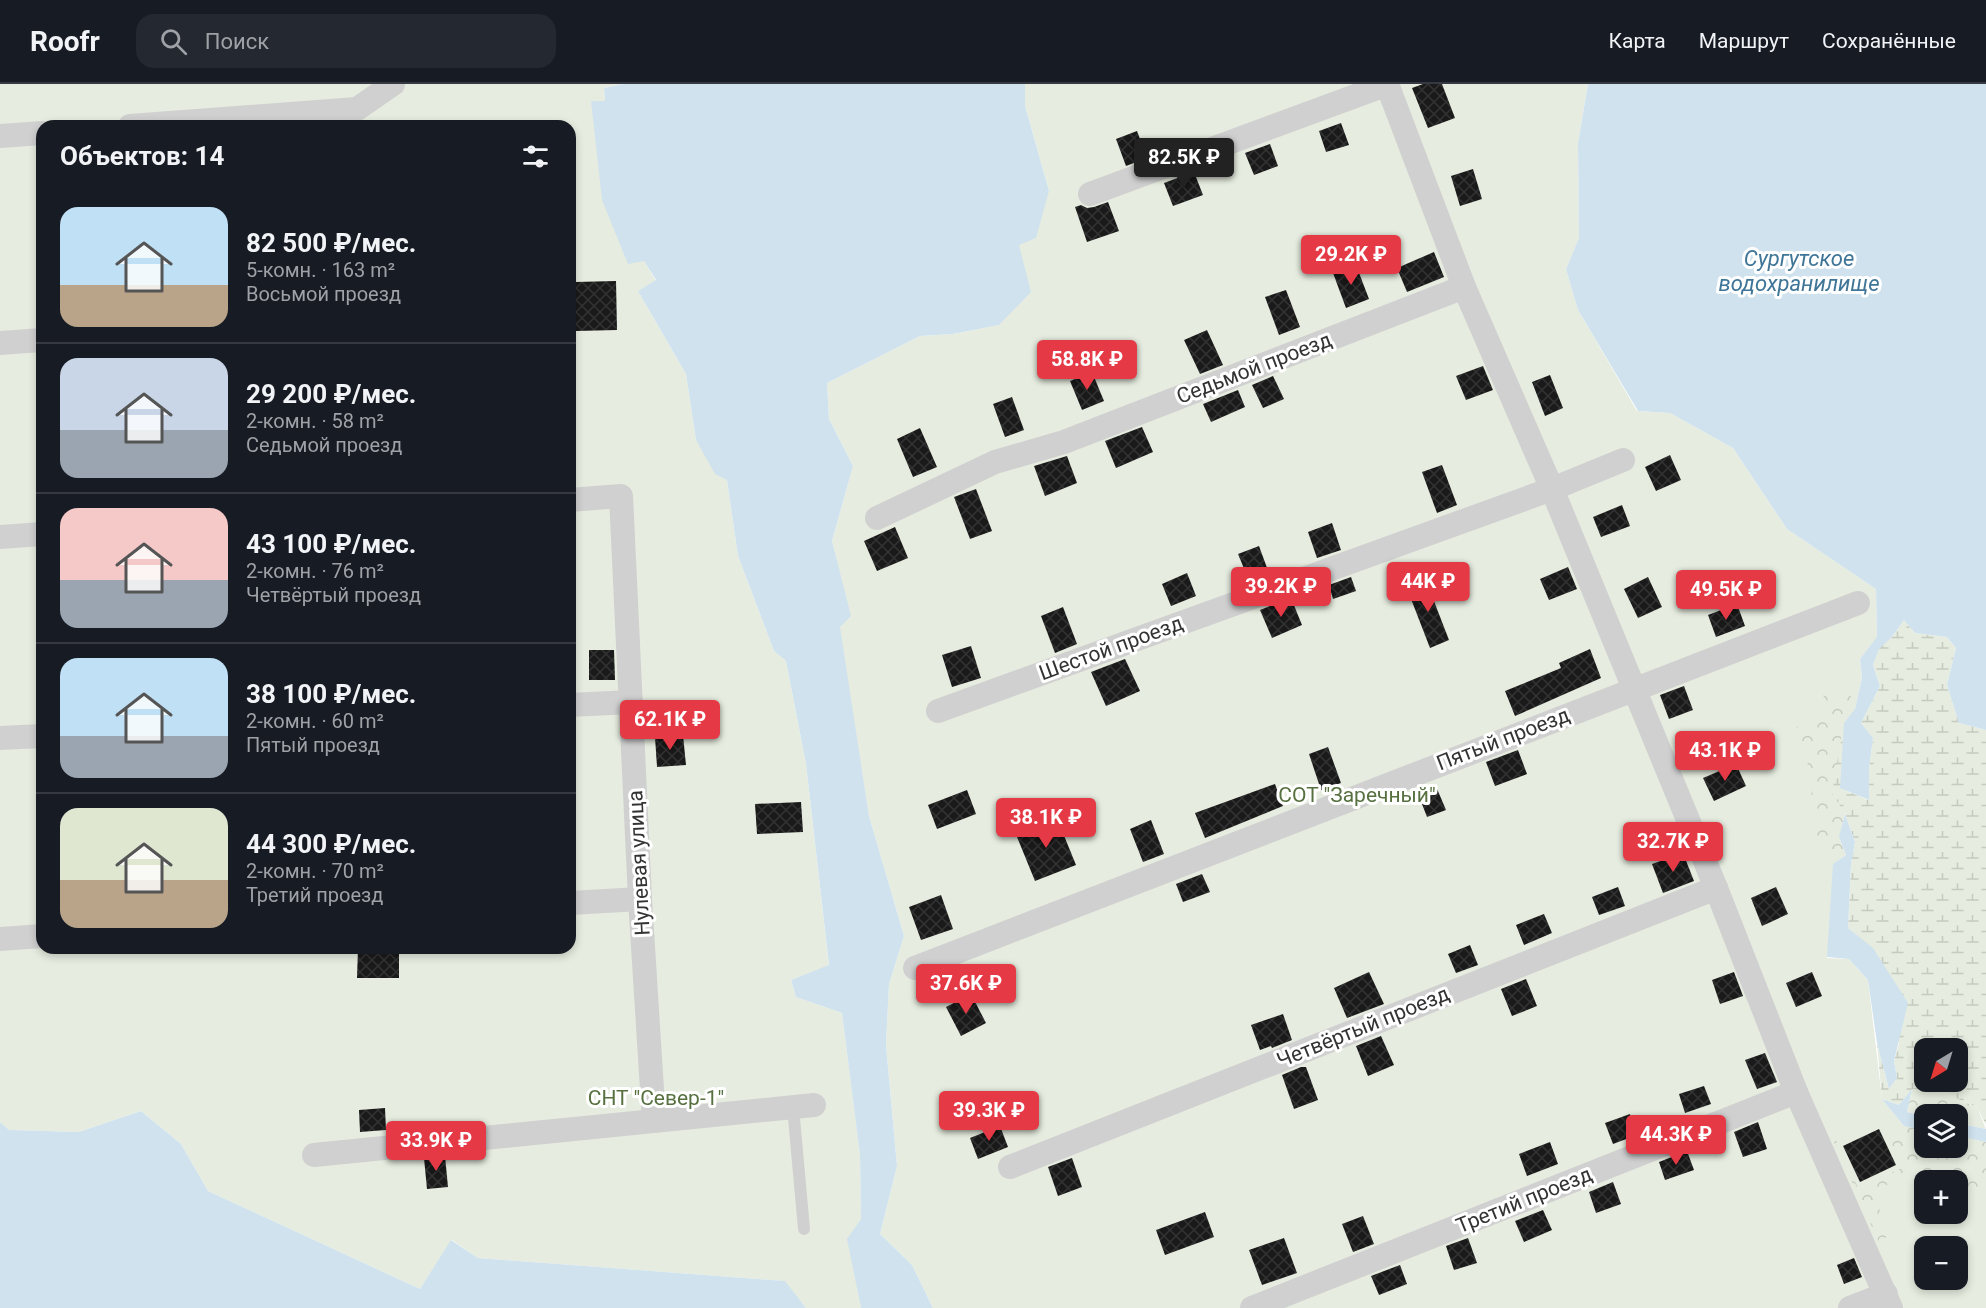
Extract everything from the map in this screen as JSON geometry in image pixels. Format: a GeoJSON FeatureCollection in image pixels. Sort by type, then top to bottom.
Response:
{"type":"FeatureCollection","features":[{"type":"Feature","properties":{"kind":"street"},"geometry":{"type":"LineString","coordinates":[[210,120],[357,109],[393,84]]}},
{"type":"Feature","properties":{"kind":"street"},"geometry":{"type":"LineString","coordinates":[[1090,194],[1388,84],[1464,287],[1552,489],[1716,888],[1796,1092],[1888,1301],[1850,1308]]}},
{"type":"Feature","properties":{"kind":"street"},"geometry":{"type":"LineString","coordinates":[[0,136],[36,133]]}},
{"type":"Feature","properties":{"kind":"street","name":"Седьмой проезд"},"geometry":{"type":"LineString","coordinates":[[877,518],[995,462],[1064,442],[1464,287]]}},
{"type":"Feature","properties":{"kind":"street"},"geometry":{"type":"LineString","coordinates":[[0,343],[36,340]]}},
{"type":"Feature","properties":{"kind":"street","name":"Шестой проезд"},"geometry":{"type":"LineString","coordinates":[[938,711],[1552,489],[1623,460]]}},
{"type":"Feature","properties":{"kind":"street","name":"Нулевая улица"},"geometry":{"type":"LineString","coordinates":[[576,500],[621,496],[640,899],[654,1121]]}},
{"type":"Feature","properties":{"kind":"street"},"geometry":{"type":"LineString","coordinates":[[0,537],[36,534]]}},
{"type":"Feature","properties":{"kind":"street","name":"Пятый проезд"},"geometry":{"type":"LineString","coordinates":[[915,968],[1858,603]]}},
{"type":"Feature","properties":{"kind":"street"},"geometry":{"type":"LineString","coordinates":[[576,705],[631,702]]}},
{"type":"Feature","properties":{"kind":"street"},"geometry":{"type":"LineString","coordinates":[[0,738],[36,735]]}},
{"type":"Feature","properties":{"kind":"street","name":"Четвёртый проезд"},"geometry":{"type":"LineString","coordinates":[[1010,1167],[1716,888]]}},
{"type":"Feature","properties":{"kind":"street"},"geometry":{"type":"LineString","coordinates":[[576,903],[640,899]]}},
{"type":"Feature","properties":{"kind":"street"},"geometry":{"type":"LineString","coordinates":[[0,939],[36,936]]}},
{"type":"Feature","properties":{"kind":"street","name":"Третий проезд"},"geometry":{"type":"LineString","coordinates":[[1252,1308],[1796,1092]]}},
{"type":"Feature","properties":{"kind":"street"},"geometry":{"type":"LineString","coordinates":[[314,1155],[803,1106]]}},
{"type":"Feature","properties":{"kind":"lane"},"geometry":{"type":"LineString","coordinates":[[803,1106],[804,1229]]}},
{"type":"Feature","properties":{"kind":"green space","name":"СНТ \"Север-1\""},"geometry":{"type":"Polygon","coordinates":[[[0,84],[623,84],[604,88],[605,101],[591,101],[644,261],[656,281],[638,291],[686,374],[696,440],[727,480],[738,556],[774,651],[786,661],[806,764],[829,966],[791,980],[796,997],[842,1013],[860,1154],[861,1219],[848,1239],[861,1308],[806,1308],[784,1281],[478,1258],[452,1240],[420,1289],[208,1191],[181,1144],[141,1111],[79,1132],[9,1130],[0,1122],[0,84]]]}},
{"type":"Feature","properties":{"kind":"green space","name":"СОТ \"Заречный\""},"geometry":{"type":"Polygon","coordinates":[[[1025,84],[1588,84],[1578,143],[1579,238],[1566,269],[1578,310],[1637,411],[1670,413],[1733,448],[1787,529],[1876,589],[1877,638],[1860,659],[1862,678],[1855,709],[1827,958],[1849,959],[1868,980],[1882,1099],[1904,1126],[1914,1128],[1914,1158],[1968,1158],[1968,1138],[1986,1142],[1986,1308],[933,1308],[912,1265],[880,1234],[897,1166],[886,1045],[889,984],[904,936],[869,816],[839,627],[850,615],[832,541],[853,466],[829,419],[827,383],[920,336],[954,334],[998,325],[1019,245],[1049,191],[1025,106],[1025,84]]]}},
{"type":"Feature","properties":{"kind":"green space"},"geometry":{"type":"Polygon","coordinates":[[[1904,620],[1915,633],[1947,637],[1956,648],[1947,685],[1959,723],[1986,730],[1986,1125],[1977,1107],[1941,1092],[1968,1092],[1968,1038],[1914,1038],[1914,1089],[1899,1105],[1882,1099],[1877,1043],[1889,1089],[1897,1078],[1894,1061],[1899,1043],[1873,949],[1848,928],[1851,864],[1855,842],[1845,814],[1832,793],[1844,723],[1840,788],[1868,800],[1873,738],[1861,723],[1880,686],[1873,665],[1879,648],[1892,637],[1904,620]]]}},
{"type":"Feature","properties":{"kind":"green space"},"geometry":{"type":"Polygon","coordinates":[[[1823,693],[1850,694],[1855,709],[1844,723],[1832,793],[1845,814],[1839,837],[1846,855],[1833,864],[1829,841],[1817,837],[1806,751],[1780,743],[1802,722],[1828,719],[1823,693]]]}},
{"type":"Feature","properties":{"kind":"green space"},"geometry":{"type":"Polygon","coordinates":[[[1912,1089],[1914,1092],[1941,1092],[1977,1107],[1986,1129],[1968,1125],[1968,1104],[1914,1104],[1914,1114],[1907,1112],[1912,1089]]]}},
{"type":"Feature","properties":{"kind":"green space"},"geometry":{"type":"Polygon","coordinates":[[[1904,1126],[1914,1128],[1914,1158],[1968,1158],[1968,1138],[1986,1142],[1986,1193],[1972,1197],[1968,1194],[1968,1170],[1920,1169],[1874,1191],[1887,1234],[1882,1249],[1833,1140],[1835,1138],[1858,1188],[1902,1168],[1892,1144],[1904,1126]]]}},
{"type":"Feature","properties":{"kind":"water"},"geometry":{"type":"Polygon","coordinates":[[[623,84],[1025,84],[1025,106],[1049,191],[1036,238],[1019,245],[1031,292],[999,325],[953,334],[920,336],[827,383],[829,419],[853,466],[832,541],[851,616],[840,627],[869,816],[904,936],[889,984],[886,1045],[897,1166],[880,1234],[912,1265],[933,1308],[861,1308],[847,1239],[861,1219],[860,1155],[842,1013],[796,997],[791,980],[829,965],[806,764],[786,661],[774,651],[738,556],[727,480],[715,474],[696,440],[686,374],[638,291],[656,280],[644,261],[628,264],[602,200],[591,101],[605,101],[604,88],[623,84]]]}},
{"type":"Feature","properties":{"kind":"water","name":"Сургутское водохранилище"},"geometry":{"type":"Polygon","coordinates":[[[1588,84],[1986,84],[1986,730],[1959,723],[1947,685],[1956,648],[1947,637],[1915,633],[1904,620],[1892,637],[1879,649],[1873,665],[1880,686],[1861,723],[1873,738],[1869,769],[1869,800],[1840,788],[1844,723],[1855,709],[1862,678],[1860,659],[1877,637],[1876,589],[1787,529],[1733,448],[1670,413],[1638,411],[1578,310],[1566,269],[1579,238],[1578,143],[1588,84]]]}},
{"type":"Feature","properties":{"kind":"water"},"geometry":{"type":"Polygon","coordinates":[[[1845,814],[1855,842],[1851,864],[1848,928],[1873,948],[1908,1003],[1894,1061],[1897,1078],[1889,1089],[1877,1043],[1868,980],[1849,959],[1827,957],[1833,864],[1846,855],[1839,837],[1845,814]]]}},
{"type":"Feature","properties":{"kind":"water"},"geometry":{"type":"Polygon","coordinates":[[[1912,1089],[1907,1112],[1914,1114],[1914,1128],[1904,1126],[1882,1099],[1899,1105],[1912,1089]]]}},
{"type":"Feature","properties":{"kind":"water"},"geometry":{"type":"Polygon","coordinates":[[[141,1111],[181,1144],[208,1191],[420,1289],[451,1240],[478,1258],[785,1281],[806,1308],[0,1308],[0,1122],[9,1130],[79,1132],[141,1111]]]}},
{"type":"Feature","properties":{"kind":"water"},"geometry":{"type":"Polygon","coordinates":[[[1968,1125],[1986,1129],[1986,1142],[1968,1138],[1968,1125]]]}},
{"type":"Feature","properties":{"kind":"building"},"geometry":{"type":"Polygon","coordinates":[[[1423,84],[1442,84],[1455,118],[1428,128],[1412,88],[1423,84]]]}},
{"type":"Feature","properties":{"kind":"building"},"geometry":{"type":"Polygon","coordinates":[[[1341,123],[1349,145],[1326,152],[1319,131],[1341,123]]]}},
{"type":"Feature","properties":{"kind":"building"},"geometry":{"type":"Polygon","coordinates":[[[1137,131],[1147,158],[1126,166],[1116,139],[1137,131]]]}},
{"type":"Feature","properties":{"kind":"building"},"geometry":{"type":"Polygon","coordinates":[[[1270,144],[1278,166],[1254,175],[1245,153],[1270,144]]]}},
{"type":"Feature","properties":{"kind":"building"},"geometry":{"type":"Polygon","coordinates":[[[1473,169],[1482,199],[1460,206],[1451,176],[1473,169]]]}},
{"type":"Feature","properties":{"kind":"building"},"geometry":{"type":"Polygon","coordinates":[[[1194,172],[1203,195],[1173,206],[1164,183],[1194,172]]]}},
{"type":"Feature","properties":{"kind":"building"},"geometry":{"type":"Polygon","coordinates":[[[1108,202],[1119,231],[1087,242],[1075,207],[1081,205],[1087,208],[1094,207],[1108,202]]]}},
{"type":"Feature","properties":{"kind":"building"},"geometry":{"type":"Polygon","coordinates":[[[1434,252],[1444,277],[1407,292],[1397,268],[1434,252]]]}},
{"type":"Feature","properties":{"kind":"building"},"geometry":{"type":"Polygon","coordinates":[[[1356,265],[1369,299],[1346,308],[1333,273],[1356,265]]]}},
{"type":"Feature","properties":{"kind":"building"},"geometry":{"type":"Polygon","coordinates":[[[616,281],[617,330],[576,331],[576,282],[616,281]]]}},
{"type":"Feature","properties":{"kind":"building"},"geometry":{"type":"Polygon","coordinates":[[[1286,290],[1300,327],[1279,335],[1265,297],[1286,290]]]}},
{"type":"Feature","properties":{"kind":"building"},"geometry":{"type":"Polygon","coordinates":[[[1207,330],[1223,365],[1200,374],[1184,340],[1207,330]]]}},
{"type":"Feature","properties":{"kind":"building"},"geometry":{"type":"Polygon","coordinates":[[[1483,366],[1493,390],[1466,400],[1456,376],[1483,366]]]}},
{"type":"Feature","properties":{"kind":"building"},"geometry":{"type":"Polygon","coordinates":[[[1092,372],[1104,401],[1082,410],[1070,381],[1092,372]]]}},
{"type":"Feature","properties":{"kind":"building"},"geometry":{"type":"Polygon","coordinates":[[[1550,375],[1563,408],[1545,416],[1532,382],[1550,375]]]}},
{"type":"Feature","properties":{"kind":"building"},"geometry":{"type":"Polygon","coordinates":[[[1273,376],[1284,399],[1263,408],[1252,385],[1273,376]]]}},
{"type":"Feature","properties":{"kind":"building"},"geometry":{"type":"Polygon","coordinates":[[[1238,390],[1245,407],[1211,422],[1203,404],[1238,390]]]}},
{"type":"Feature","properties":{"kind":"building"},"geometry":{"type":"Polygon","coordinates":[[[1012,397],[1024,430],[1005,437],[993,404],[1012,397]]]}},
{"type":"Feature","properties":{"kind":"building"},"geometry":{"type":"Polygon","coordinates":[[[1142,427],[1153,452],[1116,468],[1105,441],[1142,427]]]}},
{"type":"Feature","properties":{"kind":"building"},"geometry":{"type":"Polygon","coordinates":[[[920,428],[937,467],[913,477],[897,439],[920,428]]]}},
{"type":"Feature","properties":{"kind":"building"},"geometry":{"type":"Polygon","coordinates":[[[1670,455],[1681,480],[1656,491],[1645,467],[1670,455]]]}},
{"type":"Feature","properties":{"kind":"building"},"geometry":{"type":"Polygon","coordinates":[[[1067,456],[1077,483],[1045,496],[1034,466],[1067,456]]]}},
{"type":"Feature","properties":{"kind":"building"},"geometry":{"type":"Polygon","coordinates":[[[1442,465],[1457,505],[1437,513],[1422,472],[1442,465]]]}},
{"type":"Feature","properties":{"kind":"building"},"geometry":{"type":"Polygon","coordinates":[[[976,489],[992,531],[970,539],[954,497],[976,489]]]}},
{"type":"Feature","properties":{"kind":"building"},"geometry":{"type":"Polygon","coordinates":[[[1622,505],[1630,526],[1601,537],[1593,517],[1622,505]]]}},
{"type":"Feature","properties":{"kind":"building"},"geometry":{"type":"Polygon","coordinates":[[[1332,523],[1341,550],[1317,558],[1308,532],[1332,523]]]}},
{"type":"Feature","properties":{"kind":"building"},"geometry":{"type":"Polygon","coordinates":[[[895,527],[908,558],[877,571],[864,541],[895,527]]]}},
{"type":"Feature","properties":{"kind":"building"},"geometry":{"type":"Polygon","coordinates":[[[1259,546],[1270,576],[1250,583],[1238,554],[1259,546]]]}},
{"type":"Feature","properties":{"kind":"building"},"geometry":{"type":"Polygon","coordinates":[[[1568,567],[1577,589],[1549,600],[1540,579],[1568,567]]]}},
{"type":"Feature","properties":{"kind":"building"},"geometry":{"type":"Polygon","coordinates":[[[1187,573],[1196,596],[1171,606],[1162,584],[1187,573]]]}},
{"type":"Feature","properties":{"kind":"building"},"geometry":{"type":"Polygon","coordinates":[[[1351,577],[1356,591],[1333,599],[1329,585],[1351,577]]]}},
{"type":"Feature","properties":{"kind":"building"},"geometry":{"type":"Polygon","coordinates":[[[1648,577],[1662,607],[1638,618],[1624,589],[1648,577]]]}},
{"type":"Feature","properties":{"kind":"building"},"geometry":{"type":"Polygon","coordinates":[[[1425,578],[1449,640],[1430,648],[1406,586],[1425,578]]]}},
{"type":"Feature","properties":{"kind":"building"},"geometry":{"type":"Polygon","coordinates":[[[1291,598],[1302,625],[1272,638],[1260,610],[1291,598]]]}},
{"type":"Feature","properties":{"kind":"building"},"geometry":{"type":"Polygon","coordinates":[[[1737,604],[1745,626],[1716,637],[1708,615],[1737,604]]]}},
{"type":"Feature","properties":{"kind":"building"},"geometry":{"type":"Polygon","coordinates":[[[1063,607],[1077,644],[1055,653],[1041,616],[1063,607]]]}},
{"type":"Feature","properties":{"kind":"building"},"geometry":{"type":"Polygon","coordinates":[[[971,646],[981,678],[952,687],[942,655],[971,646]]]}},
{"type":"Feature","properties":{"kind":"building"},"geometry":{"type":"Polygon","coordinates":[[[1590,649],[1601,678],[1515,716],[1505,691],[1561,668],[1559,663],[1590,649]]]}},
{"type":"Feature","properties":{"kind":"building"},"geometry":{"type":"Polygon","coordinates":[[[589,650],[614,650],[615,680],[589,680],[589,650]]]}},
{"type":"Feature","properties":{"kind":"building"},"geometry":{"type":"Polygon","coordinates":[[[1125,659],[1140,691],[1106,706],[1091,672],[1125,659]]]}},
{"type":"Feature","properties":{"kind":"building"},"geometry":{"type":"Polygon","coordinates":[[[1684,686],[1693,710],[1669,719],[1660,695],[1684,686]]]}},
{"type":"Feature","properties":{"kind":"building"},"geometry":{"type":"Polygon","coordinates":[[[683,735],[686,765],[657,767],[655,737],[683,735]]]}},
{"type":"Feature","properties":{"kind":"building"},"geometry":{"type":"Polygon","coordinates":[[[1328,747],[1341,783],[1321,790],[1309,754],[1328,747]]]}},
{"type":"Feature","properties":{"kind":"building"},"geometry":{"type":"Polygon","coordinates":[[[1518,750],[1527,774],[1495,786],[1486,762],[1518,750]]]}},
{"type":"Feature","properties":{"kind":"building"},"geometry":{"type":"Polygon","coordinates":[[[1736,764],[1746,786],[1714,801],[1703,778],[1736,764]]]}},
{"type":"Feature","properties":{"kind":"building"},"geometry":{"type":"Polygon","coordinates":[[[1275,784],[1283,806],[1205,838],[1195,813],[1275,784]]]}},
{"type":"Feature","properties":{"kind":"building"},"geometry":{"type":"Polygon","coordinates":[[[1435,784],[1446,810],[1427,817],[1417,791],[1435,784]]]}},
{"type":"Feature","properties":{"kind":"building"},"geometry":{"type":"Polygon","coordinates":[[[967,790],[976,814],[937,829],[928,805],[967,790]]]}},
{"type":"Feature","properties":{"kind":"building"},"geometry":{"type":"Polygon","coordinates":[[[801,802],[803,832],[757,834],[755,804],[801,802]]]}},
{"type":"Feature","properties":{"kind":"building"},"geometry":{"type":"Polygon","coordinates":[[[1056,816],[1076,865],[1035,881],[1015,832],[1056,816]]]}},
{"type":"Feature","properties":{"kind":"building"},"geometry":{"type":"Polygon","coordinates":[[[1151,820],[1164,854],[1143,862],[1130,829],[1151,820]]]}},
{"type":"Feature","properties":{"kind":"building"},"geometry":{"type":"Polygon","coordinates":[[[1683,853],[1694,881],[1663,893],[1652,864],[1683,853]]]}},
{"type":"Feature","properties":{"kind":"building"},"geometry":{"type":"Polygon","coordinates":[[[1202,874],[1210,892],[1183,902],[1176,884],[1202,874]]]}},
{"type":"Feature","properties":{"kind":"building"},"geometry":{"type":"Polygon","coordinates":[[[1618,887],[1625,906],[1599,915],[1592,897],[1618,887]]]}},
{"type":"Feature","properties":{"kind":"building"},"geometry":{"type":"Polygon","coordinates":[[[1776,887],[1788,914],[1762,926],[1751,898],[1776,887]]]}},
{"type":"Feature","properties":{"kind":"building"},"geometry":{"type":"Polygon","coordinates":[[[941,895],[953,929],[921,940],[909,907],[941,895]]]}},
{"type":"Feature","properties":{"kind":"building"},"geometry":{"type":"Polygon","coordinates":[[[1544,914],[1552,933],[1524,945],[1516,925],[1544,914]]]}},
{"type":"Feature","properties":{"kind":"building"},"geometry":{"type":"Polygon","coordinates":[[[1470,945],[1478,965],[1456,973],[1448,954],[1470,945]]]}},
{"type":"Feature","properties":{"kind":"building"},"geometry":{"type":"Polygon","coordinates":[[[358,954],[399,954],[399,978],[357,978],[358,954]]]}},
{"type":"Feature","properties":{"kind":"building"},"geometry":{"type":"Polygon","coordinates":[[[1369,972],[1384,1004],[1347,1018],[1334,988],[1369,972]]]}},
{"type":"Feature","properties":{"kind":"building"},"geometry":{"type":"Polygon","coordinates":[[[1734,972],[1743,996],[1720,1004],[1712,980],[1734,972]]]}},
{"type":"Feature","properties":{"kind":"building"},"geometry":{"type":"Polygon","coordinates":[[[1812,972],[1822,996],[1796,1007],[1786,983],[1812,972]]]}},
{"type":"Feature","properties":{"kind":"building"},"geometry":{"type":"Polygon","coordinates":[[[1526,979],[1537,1006],[1512,1016],[1501,989],[1526,979]]]}},
{"type":"Feature","properties":{"kind":"building"},"geometry":{"type":"Polygon","coordinates":[[[971,994],[986,1023],[961,1036],[946,1007],[971,994]]]}},
{"type":"Feature","properties":{"kind":"building"},"geometry":{"type":"Polygon","coordinates":[[[1283,1014],[1292,1040],[1260,1050],[1251,1025],[1283,1014]]]}},
{"type":"Feature","properties":{"kind":"building"},"geometry":{"type":"Polygon","coordinates":[[[1381,1036],[1394,1065],[1368,1076],[1356,1046],[1381,1036]]]}},
{"type":"Feature","properties":{"kind":"building"},"geometry":{"type":"Polygon","coordinates":[[[1765,1053],[1777,1082],[1757,1089],[1745,1060],[1765,1053]]]}},
{"type":"Feature","properties":{"kind":"building"},"geometry":{"type":"Polygon","coordinates":[[[1306,1067],[1318,1100],[1294,1109],[1282,1075],[1306,1067]]]}},
{"type":"Feature","properties":{"kind":"building"},"geometry":{"type":"Polygon","coordinates":[[[1704,1086],[1711,1104],[1685,1113],[1679,1094],[1704,1086]]]}},
{"type":"Feature","properties":{"kind":"building"},"geometry":{"type":"Polygon","coordinates":[[[385,1108],[386,1130],[360,1132],[359,1110],[385,1108]]]}},
{"type":"Feature","properties":{"kind":"building"},"geometry":{"type":"Polygon","coordinates":[[[1630,1114],[1637,1135],[1613,1144],[1605,1123],[1630,1114]]]}},
{"type":"Feature","properties":{"kind":"building"},"geometry":{"type":"Polygon","coordinates":[[[1758,1122],[1767,1149],[1743,1157],[1734,1132],[1758,1122]]]}},
{"type":"Feature","properties":{"kind":"building"},"geometry":{"type":"Polygon","coordinates":[[[1000,1126],[1008,1147],[978,1159],[970,1138],[1000,1126]]]}},
{"type":"Feature","properties":{"kind":"building"},"geometry":{"type":"Polygon","coordinates":[[[1879,1129],[1896,1165],[1860,1182],[1843,1146],[1879,1129]]]}},
{"type":"Feature","properties":{"kind":"building"},"geometry":{"type":"Polygon","coordinates":[[[1550,1142],[1558,1164],[1527,1176],[1519,1154],[1550,1142]]]}},
{"type":"Feature","properties":{"kind":"building"},"geometry":{"type":"Polygon","coordinates":[[[1687,1151],[1694,1170],[1665,1180],[1659,1162],[1687,1151]]]}},
{"type":"Feature","properties":{"kind":"building"},"geometry":{"type":"Polygon","coordinates":[[[445,1156],[448,1187],[427,1189],[424,1158],[445,1156]]]}},
{"type":"Feature","properties":{"kind":"building"},"geometry":{"type":"Polygon","coordinates":[[[1072,1158],[1082,1187],[1058,1196],[1048,1167],[1072,1158]]]}},
{"type":"Feature","properties":{"kind":"building"},"geometry":{"type":"Polygon","coordinates":[[[1613,1182],[1621,1204],[1596,1213],[1589,1192],[1613,1182]]]}},
{"type":"Feature","properties":{"kind":"building"},"geometry":{"type":"Polygon","coordinates":[[[1543,1210],[1552,1230],[1524,1242],[1515,1221],[1543,1210]]]}},
{"type":"Feature","properties":{"kind":"building"},"geometry":{"type":"Polygon","coordinates":[[[1205,1212],[1214,1237],[1165,1255],[1156,1230],[1205,1212]]]}},
{"type":"Feature","properties":{"kind":"building"},"geometry":{"type":"Polygon","coordinates":[[[1363,1216],[1374,1244],[1353,1252],[1342,1224],[1363,1216]]]}},
{"type":"Feature","properties":{"kind":"building"},"geometry":{"type":"Polygon","coordinates":[[[1284,1238],[1297,1273],[1262,1285],[1249,1250],[1284,1238]]]}},
{"type":"Feature","properties":{"kind":"building"},"geometry":{"type":"Polygon","coordinates":[[[1468,1238],[1477,1263],[1454,1270],[1446,1246],[1468,1238]]]}},
{"type":"Feature","properties":{"kind":"building"},"geometry":{"type":"Polygon","coordinates":[[[1854,1258],[1862,1277],[1844,1284],[1837,1265],[1854,1258]]]}},
{"type":"Feature","properties":{"kind":"building"},"geometry":{"type":"Polygon","coordinates":[[[1400,1265],[1407,1284],[1379,1295],[1371,1276],[1400,1265]]]}}]}
